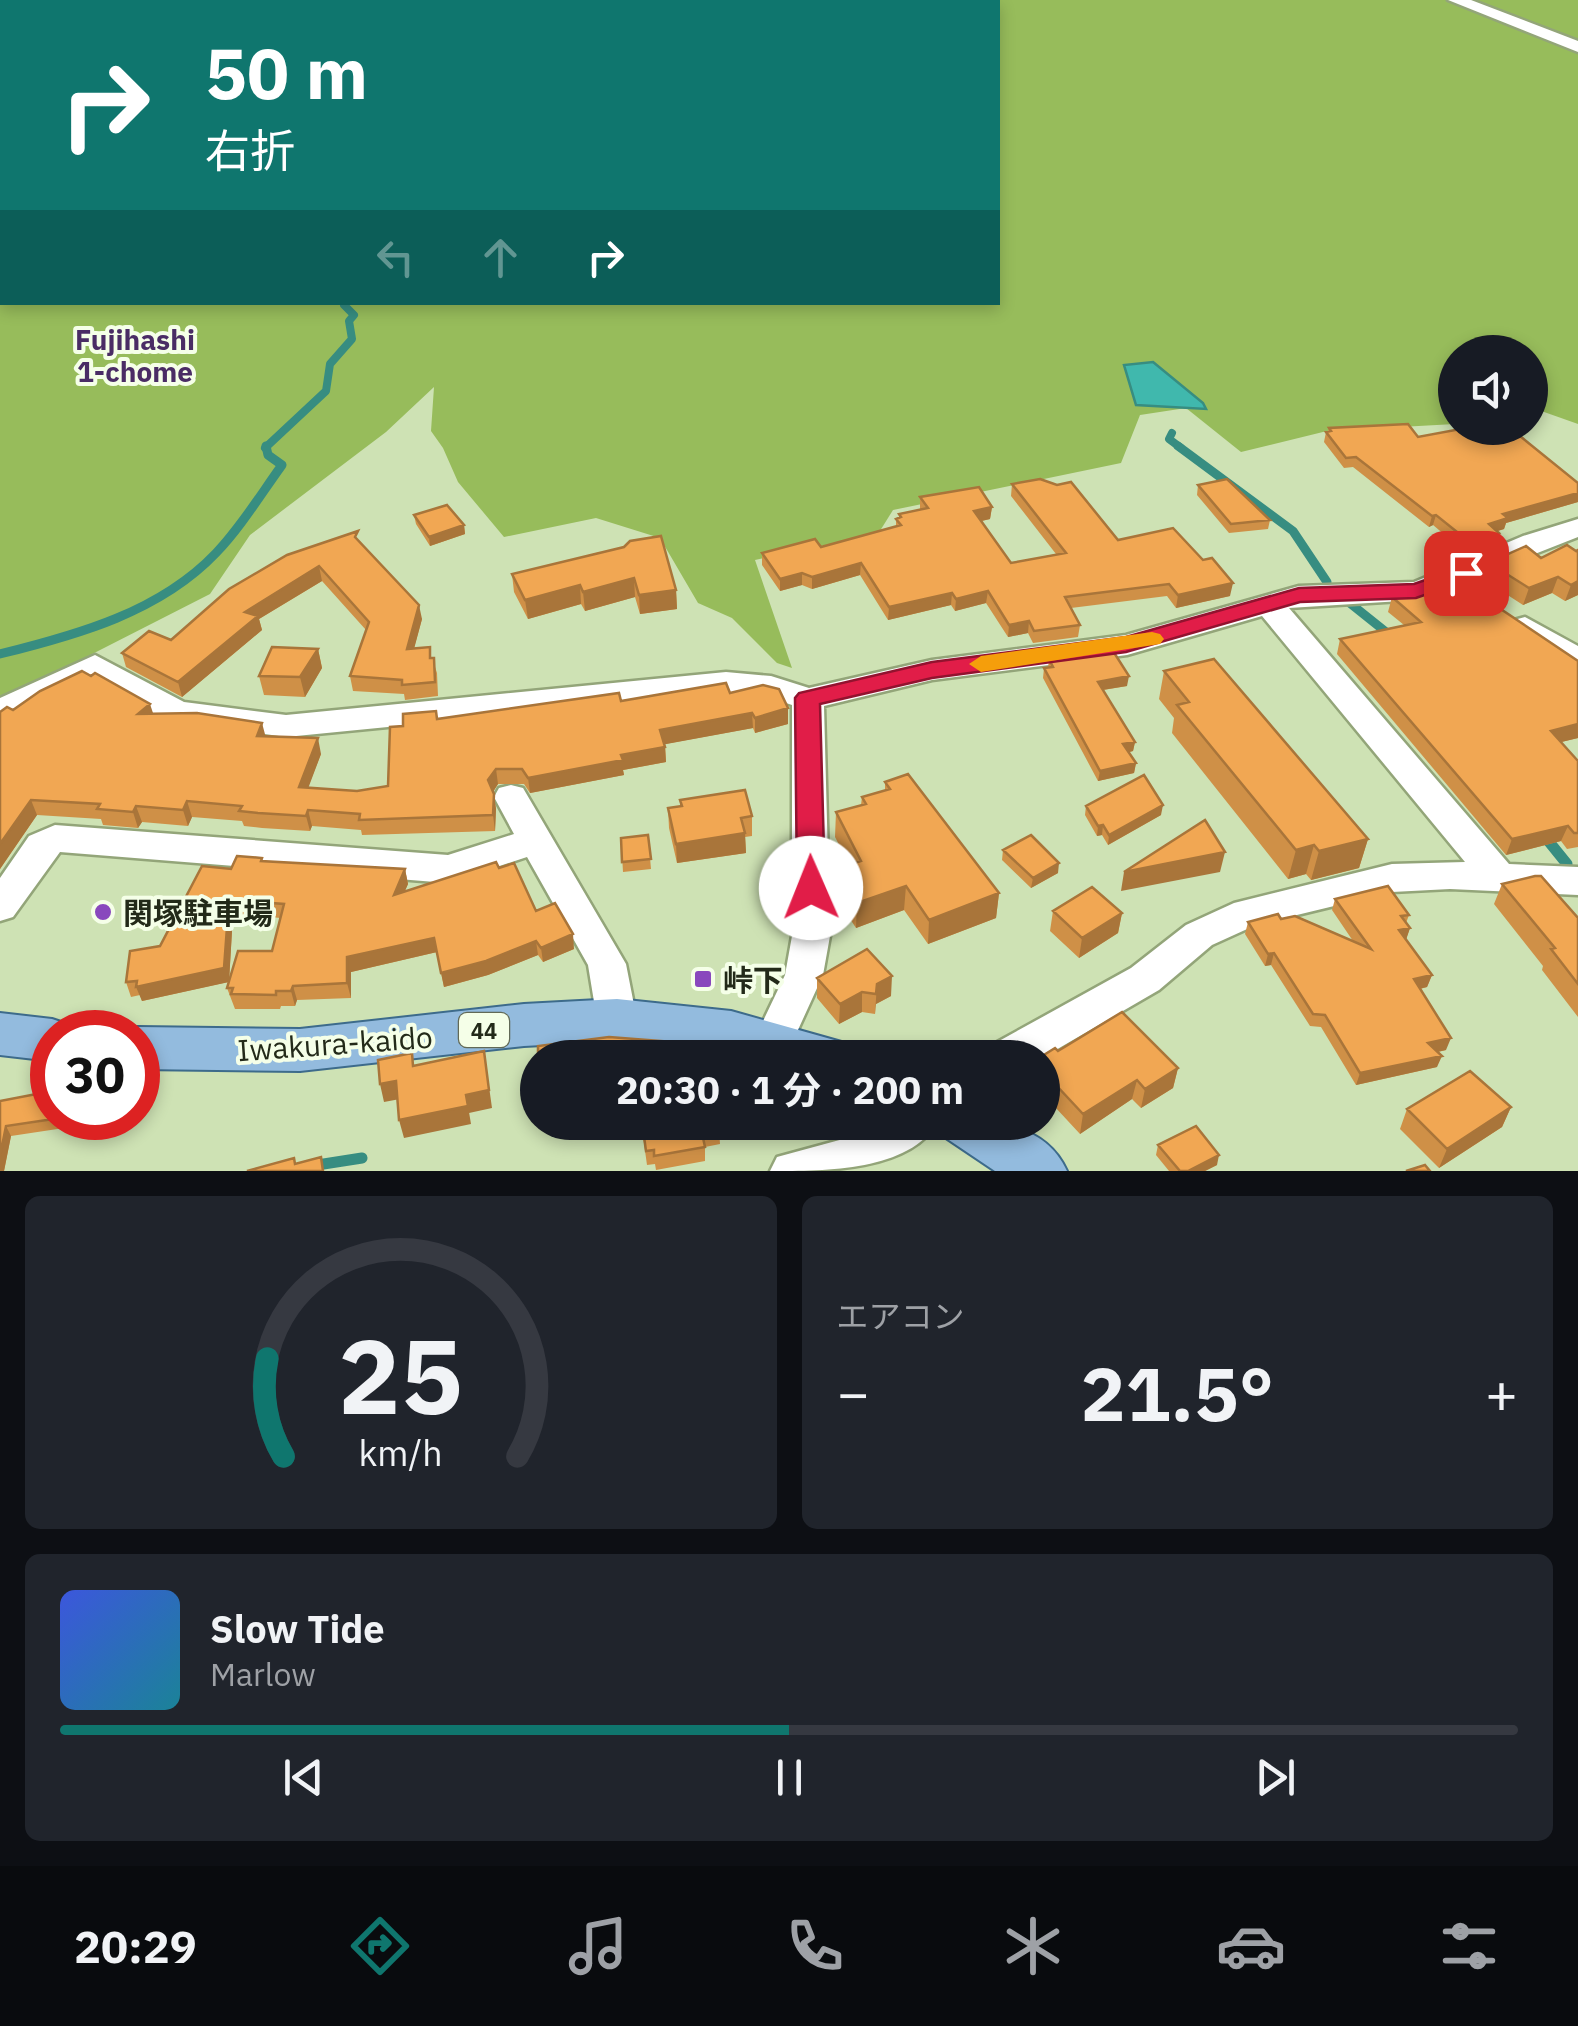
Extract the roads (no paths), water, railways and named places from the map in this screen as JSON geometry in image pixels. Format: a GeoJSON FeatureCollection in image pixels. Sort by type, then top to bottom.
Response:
{"type":"FeatureCollection","features":[{"type":"Feature","properties":{"kind":"main road","name":"Iwakura-kaido"},"geometry":{"type":"LineString","coordinates":[[160,1048],[300,1050],[524,1025],[616,1020],[690,1026],[763,1040]]}},
{"type":"Feature","properties":{"kind":"main road"},"geometry":{"type":"LineString","coordinates":[[0,1034],[30,1037]]}},
{"type":"Feature","properties":{"kind":"main road"},"geometry":{"type":"LineString","coordinates":[[993,1140],[1040,1171]]}},
{"type":"Feature","properties":{"kind":"street"},"geometry":{"type":"LineString","coordinates":[[1456,0],[1578,47]]}},
{"type":"Feature","properties":{"kind":"street"},"geometry":{"type":"LineString","coordinates":[[0,712],[95,665],[147,700],[179,712],[286,726],[726,683],[771,687],[808,698],[932,670],[1126,645],[1321,592],[1416,591],[1533,542],[1578,528]]}},
{"type":"Feature","properties":{"kind":"street"},"geometry":{"type":"LineString","coordinates":[[1454,578],[1578,660]]}},
{"type":"Feature","properties":{"kind":"street"},"geometry":{"type":"LineString","coordinates":[[1269,604],[1498,876]]}},
{"type":"Feature","properties":{"kind":"street"},"geometry":{"type":"LineString","coordinates":[[774,1040],[804,975],[811,936],[808,698]]}},
{"type":"Feature","properties":{"kind":"street"},"geometry":{"type":"LineString","coordinates":[[512,798],[607,964],[616,1020]]}},
{"type":"Feature","properties":{"kind":"street"},"geometry":{"type":"LineString","coordinates":[[0,906],[42,844],[55,838],[448,869],[536,840]]}},
{"type":"Feature","properties":{"kind":"street"},"geometry":{"type":"LineString","coordinates":[[1039,1040],[1144,979],[1199,935],[1247,912],[1372,881],[1498,876],[1578,881]]}},
{"type":"Feature","properties":{"kind":"street"},"geometry":{"type":"LineString","coordinates":[[792,1171],[897,1140]]}},
{"type":"Feature","properties":{"kind":"water"},"geometry":{"type":"Polygon","coordinates":[[[1153,362],[1206,409],[1136,405],[1124,365],[1153,362]]]}},
{"type":"Feature","properties":{"kind":"waterway"},"geometry":{"type":"LineString","coordinates":[[266,447],[326,391],[330,364],[352,339],[349,321],[354,315],[344,305]]}},
{"type":"Feature","properties":{"kind":"waterway"},"geometry":{"type":"LineString","coordinates":[[1172,433],[1169,439],[1181,448]]}},
{"type":"Feature","properties":{"kind":"waterway"},"geometry":{"type":"LineString","coordinates":[[1178,446],[1293,531],[1327,582]]}},
{"type":"Feature","properties":{"kind":"waterway"},"geometry":{"type":"LineString","coordinates":[[0,654],[116,618],[194,574],[234,532],[282,465],[268,455],[266,447]]}},
{"type":"Feature","properties":{"kind":"waterway"},"geometry":{"type":"LineString","coordinates":[[1346,600],[1391,636]]}},
{"type":"Feature","properties":{"kind":"waterway"},"geometry":{"type":"LineString","coordinates":[[1546,838],[1567,864]]}},
{"type":"Feature","properties":{"kind":"waterway"},"geometry":{"type":"LineString","coordinates":[[311,1166],[362,1158]]}},
{"type":"Feature","properties":{"kind":"place","name":"関塚駐車場"},"geometry":{"type":"Point","coordinates":[103,912]}},
{"type":"Feature","properties":{"kind":"place","name":"峠下"},"geometry":{"type":"Point","coordinates":[703,979]}},
{"type":"Feature","properties":{"kind":"district","name":"Fujihashi 1-chome"},"geometry":{"type":"Point","coordinates":[135,355]}}]}
